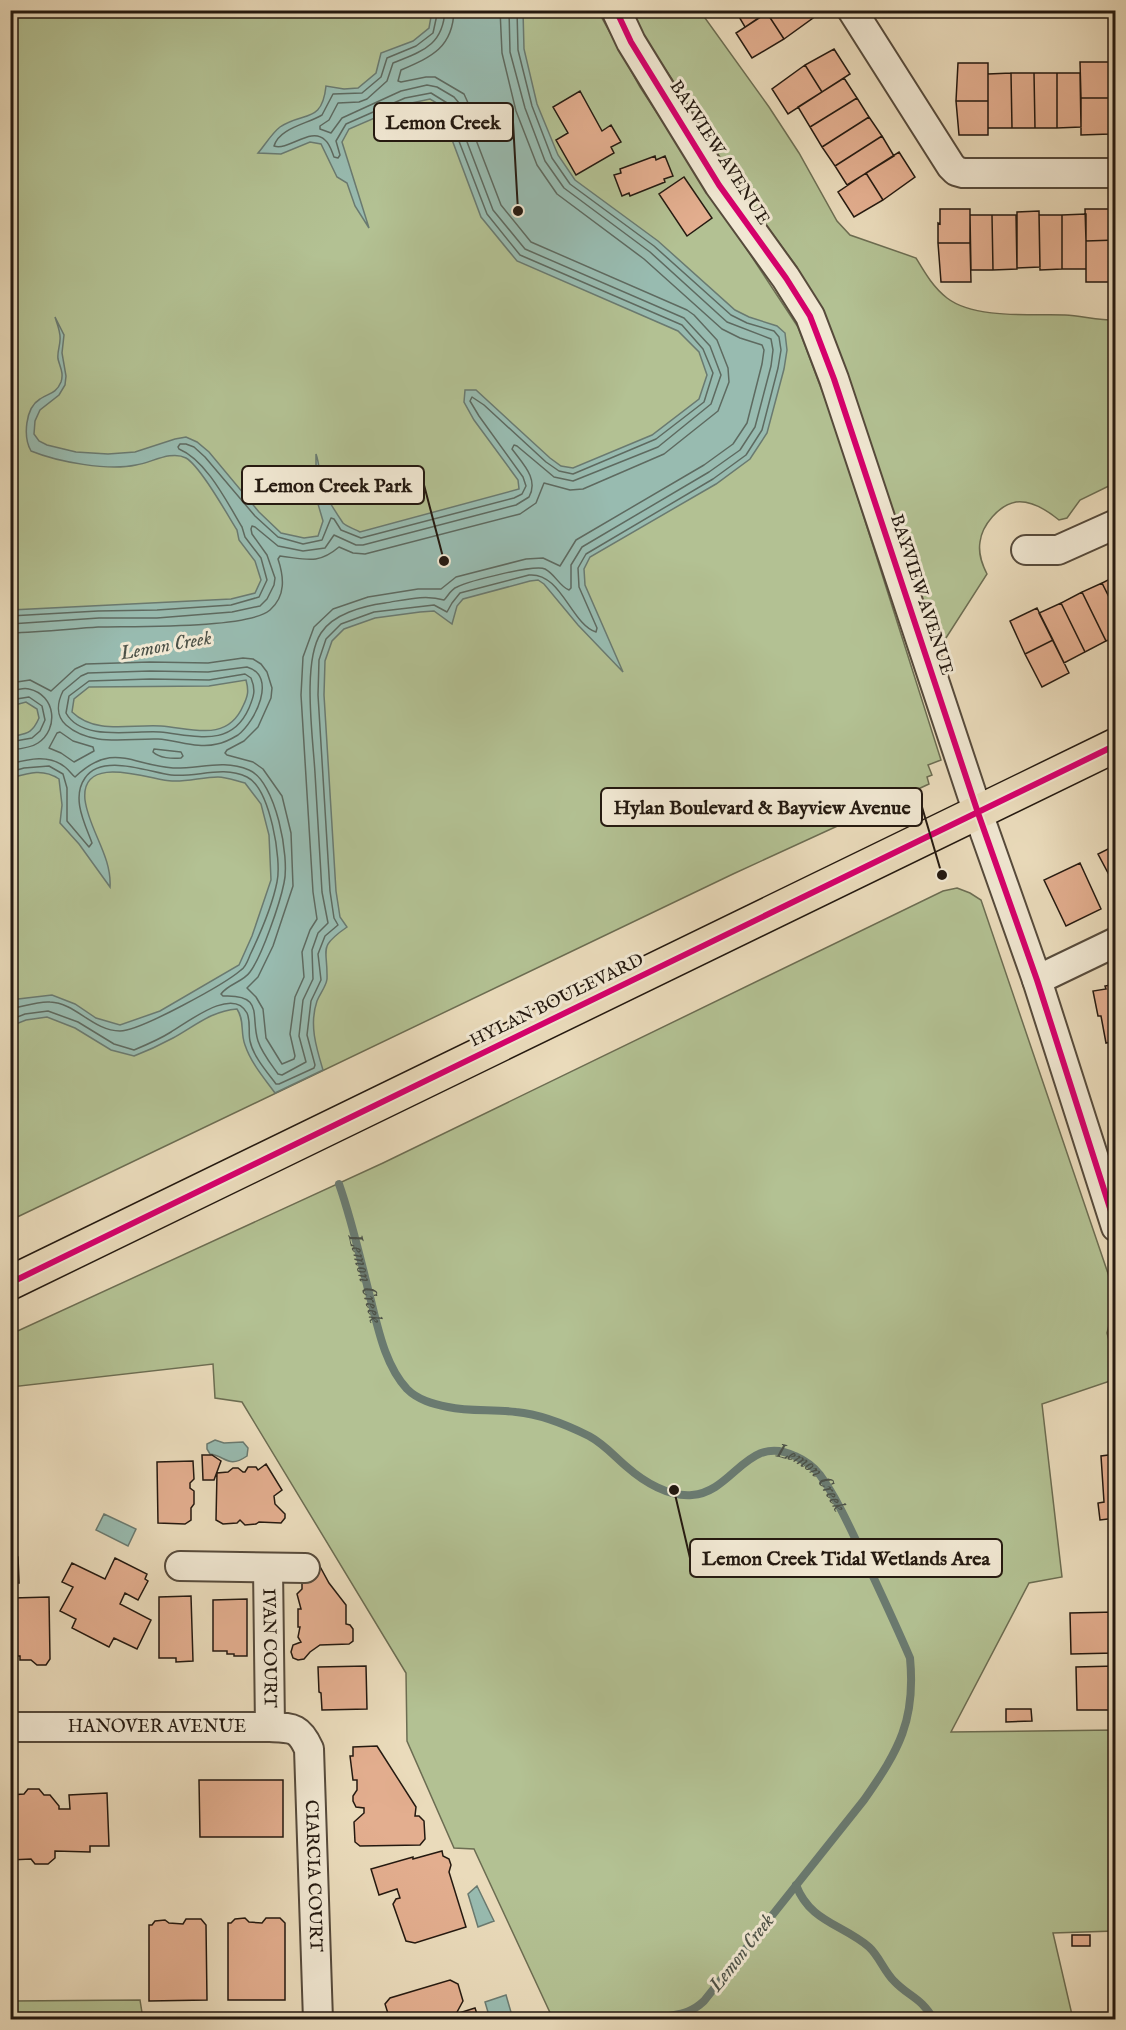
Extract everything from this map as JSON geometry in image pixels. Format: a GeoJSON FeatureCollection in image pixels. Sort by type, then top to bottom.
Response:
{"type":"FeatureCollection","features":[{"type":"Feature","properties":{"kind":"main road","name":"HYLAN BOULEVARD"},"geometry":{"type":"LineString","coordinates":[[10,1283],[1116,745]]}},
{"type":"Feature","properties":{"kind":"street","name":"BAYVIEW AVENUE"},"geometry":{"type":"LineString","coordinates":[[616,10],[631,42],[719,185],[786,278],[810,316],[834,379],[978,813],[1037,980],[1116,1227]]}},
{"type":"Feature","properties":{"kind":"street"},"geometry":{"type":"LineString","coordinates":[[852,10],[956,171],[963,173],[1116,173]]}},
{"type":"Feature","properties":{"kind":"street"},"geometry":{"type":"LineString","coordinates":[[1026,550],[1058,550],[1116,524]]}},
{"type":"Feature","properties":{"kind":"street"},"geometry":{"type":"LineString","coordinates":[[1037,980],[1116,942]]}},
{"type":"Feature","properties":{"kind":"street","name":"IVAN COURT"},"geometry":{"type":"LineString","coordinates":[[180,1566],[305,1568]]}},
{"type":"Feature","properties":{"kind":"street","name":"IVAN COURT"},"geometry":{"type":"LineString","coordinates":[[268,1568],[270,1726]]}},
{"type":"Feature","properties":{"kind":"street","name":"HANOVER AVENUE"},"geometry":{"type":"LineString","coordinates":[[10,1727],[270,1726],[290,1728],[303,1736]]}},
{"type":"Feature","properties":{"kind":"street","name":"CIARCIA COURT"},"geometry":{"type":"LineString","coordinates":[[303,1736],[309,1749],[318,2019]]}},
{"type":"Feature","properties":{"kind":"green space"},"geometry":{"type":"Polygon","coordinates":[[[11,11],[598,11],[640,87],[798,327],[833,420],[941,760],[928,765],[932,775],[927,777],[929,784],[733,874],[11,1220],[11,11]]]}},
{"type":"Feature","properties":{"kind":"green space"},"geometry":{"type":"Polygon","coordinates":[[[631,11],[700,11],[769,107],[799,153],[837,221],[850,235],[916,258],[933,284],[947,298],[958,305],[987,312],[1065,315],[1115,320],[1115,483],[1080,500],[1067,518],[1059,520],[1039,507],[1022,502],[1010,504],[998,511],[981,536],[981,559],[987,574],[937,652],[837,350],[797,267],[732,179],[693,111],[646,40],[631,11]]]}},
{"type":"Feature","properties":{"kind":"green space"},"geometry":{"type":"Polygon","coordinates":[[[957,888],[981,900],[1115,1294],[1107,1333],[1115,1363],[1116,1379],[1042,1404],[1062,1577],[1029,1583],[951,1732],[1115,1730],[1115,1931],[1053,1933],[1073,2019],[553,2019],[474,1849],[454,1848],[407,1741],[406,1673],[242,1402],[215,1398],[213,1364],[11,1387],[11,1334],[383,1163],[943,891],[957,888]]]}},
{"type":"Feature","properties":{"kind":"green space"},"geometry":{"type":"Polygon","coordinates":[[[140,2000],[143,2019],[11,2019],[11,2001],[140,2000]]]}},
{"type":"Feature","properties":{"kind":"water"},"geometry":{"type":"Polygon","coordinates":[[[432,11],[523,11],[524,49],[537,104],[558,155],[575,180],[658,241],[735,310],[777,326],[785,333],[787,350],[784,369],[767,433],[750,459],[716,484],[590,557],[584,569],[585,585],[623,672],[538,580],[463,599],[457,606],[452,624],[434,611],[375,618],[344,629],[332,641],[325,661],[324,695],[336,891],[340,917],[347,927],[331,940],[326,949],[327,979],[315,1010],[314,1036],[323,1070],[275,1093],[248,1052],[237,1009],[211,1016],[168,1041],[134,1056],[111,1050],[75,1028],[47,1017],[26,1020],[11,1026],[11,1004],[18,999],[52,995],[75,1004],[96,1018],[120,1025],[160,1011],[239,965],[252,936],[271,880],[269,835],[261,804],[245,783],[218,777],[172,781],[119,772],[94,777],[86,785],[85,800],[108,865],[110,887],[79,844],[60,823],[62,805],[59,779],[41,773],[29,773],[11,778],[11,737],[28,732],[39,718],[37,709],[26,702],[11,706],[11,610],[231,599],[255,593],[261,580],[255,561],[239,540],[237,530],[220,502],[206,480],[186,458],[174,455],[136,465],[112,467],[69,462],[31,451],[26,431],[31,409],[40,399],[57,389],[62,379],[58,356],[60,334],[55,317],[64,335],[62,353],[66,376],[65,385],[59,395],[40,410],[35,421],[34,434],[39,441],[76,452],[108,454],[135,452],[186,437],[197,442],[209,452],[259,512],[281,533],[304,538],[318,536],[323,521],[313,487],[316,477],[316,454],[322,486],[328,499],[343,523],[360,532],[519,489],[518,480],[474,420],[464,402],[465,390],[476,390],[550,458],[561,466],[573,468],[652,435],[699,399],[707,375],[699,352],[678,331],[517,261],[481,217],[451,137],[447,109],[430,99],[407,104],[349,129],[342,142],[369,228],[355,206],[347,183],[337,177],[321,144],[310,142],[281,154],[258,153],[280,127],[316,111],[324,98],[326,86],[344,89],[358,88],[376,73],[381,53],[413,41],[429,28],[432,11]],[[246,680],[209,686],[89,687],[74,699],[72,712],[92,724],[103,726],[161,726],[207,731],[218,729],[228,725],[236,718],[243,706],[248,690],[246,680]]]}},
{"type":"Feature","properties":{"kind":"water"},"geometry":{"type":"Polygon","coordinates":[[[215,1440],[224,1443],[243,1442],[248,1448],[247,1456],[231,1462],[210,1454],[207,1444],[215,1440]]]}},
{"type":"Feature","properties":{"kind":"water"},"geometry":{"type":"Polygon","coordinates":[[[104,1514],[136,1529],[128,1546],[96,1530],[104,1514]]]}},
{"type":"Feature","properties":{"kind":"water"},"geometry":{"type":"Polygon","coordinates":[[[477,1886],[494,1921],[478,1927],[468,1894],[477,1886]]]}},
{"type":"Feature","properties":{"kind":"water"},"geometry":{"type":"Polygon","coordinates":[[[506,1995],[513,2019],[490,2019],[485,2002],[506,1995]]]}},
{"type":"Feature","properties":{"kind":"building"},"geometry":{"type":"Polygon","coordinates":[[[735,10],[770,10],[745,27],[735,10]]]}},
{"type":"Feature","properties":{"kind":"building"},"geometry":{"type":"Polygon","coordinates":[[[770,10],[808,10],[813,18],[784,39],[767,13],[770,10]]]}},
{"type":"Feature","properties":{"kind":"building"},"geometry":{"type":"Polygon","coordinates":[[[767,13],[784,39],[752,58],[736,33],[767,13]]]}},
{"type":"Feature","properties":{"kind":"building"},"geometry":{"type":"Polygon","coordinates":[[[834,49],[850,74],[822,92],[805,65],[834,49]]]}},
{"type":"Feature","properties":{"kind":"building"},"geometry":{"type":"Polygon","coordinates":[[[1080,62],[1109,62],[1112,98],[1081,98],[1080,62]]]}},
{"type":"Feature","properties":{"kind":"building"},"geometry":{"type":"Polygon","coordinates":[[[958,63],[988,63],[988,101],[956,101],[958,63]]]}},
{"type":"Feature","properties":{"kind":"building"},"geometry":{"type":"Polygon","coordinates":[[[805,65],[822,92],[788,114],[772,89],[805,65]]]}},
{"type":"Feature","properties":{"kind":"building"},"geometry":{"type":"Polygon","coordinates":[[[1011,73],[1012,128],[988,128],[988,74],[1011,73]]]}},
{"type":"Feature","properties":{"kind":"building"},"geometry":{"type":"Polygon","coordinates":[[[1011,73],[1034,73],[1035,128],[1012,128],[1011,73]]]}},
{"type":"Feature","properties":{"kind":"building"},"geometry":{"type":"Polygon","coordinates":[[[1034,73],[1057,73],[1057,128],[1035,128],[1034,73]]]}},
{"type":"Feature","properties":{"kind":"building"},"geometry":{"type":"Polygon","coordinates":[[[1057,73],[1080,73],[1081,127],[1057,128],[1057,73]]]}},
{"type":"Feature","properties":{"kind":"building"},"geometry":{"type":"Polygon","coordinates":[[[844,78],[857,98],[810,127],[798,107],[844,78]]]}},
{"type":"Feature","properties":{"kind":"building"},"geometry":{"type":"Polygon","coordinates":[[[580,91],[602,131],[611,125],[621,142],[611,147],[614,153],[576,175],[556,140],[568,133],[553,107],[580,91]]]}},
{"type":"Feature","properties":{"kind":"building"},"geometry":{"type":"Polygon","coordinates":[[[857,98],[869,117],[822,147],[810,127],[857,98]]]}},
{"type":"Feature","properties":{"kind":"building"},"geometry":{"type":"Polygon","coordinates":[[[1081,98],[1112,98],[1110,134],[1081,135],[1081,98]]]}},
{"type":"Feature","properties":{"kind":"building"},"geometry":{"type":"Polygon","coordinates":[[[956,101],[988,101],[988,135],[959,135],[956,101]]]}},
{"type":"Feature","properties":{"kind":"building"},"geometry":{"type":"Polygon","coordinates":[[[869,117],[882,136],[835,166],[822,147],[869,117]]]}},
{"type":"Feature","properties":{"kind":"building"},"geometry":{"type":"Polygon","coordinates":[[[882,136],[894,156],[847,185],[835,166],[882,136]]]}},
{"type":"Feature","properties":{"kind":"building"},"geometry":{"type":"Polygon","coordinates":[[[899,152],[915,177],[883,200],[866,173],[899,152]]]}},
{"type":"Feature","properties":{"kind":"building"},"geometry":{"type":"Polygon","coordinates":[[[655,156],[656,160],[665,156],[673,176],[664,179],[665,182],[630,196],[629,193],[622,196],[614,175],[621,173],[620,169],[655,156]]]}},
{"type":"Feature","properties":{"kind":"building"},"geometry":{"type":"Polygon","coordinates":[[[866,173],[883,200],[854,217],[838,192],[866,173]]]}},
{"type":"Feature","properties":{"kind":"building"},"geometry":{"type":"Polygon","coordinates":[[[684,177],[712,218],[687,236],[659,194],[684,177]]]}},
{"type":"Feature","properties":{"kind":"building"},"geometry":{"type":"Polygon","coordinates":[[[940,209],[970,209],[970,243],[938,243],[940,209]]]}},
{"type":"Feature","properties":{"kind":"building"},"geometry":{"type":"Polygon","coordinates":[[[1085,209],[1115,209],[1116,240],[1086,241],[1085,209]]]}},
{"type":"Feature","properties":{"kind":"building"},"geometry":{"type":"Polygon","coordinates":[[[1039,211],[1040,267],[1017,268],[1017,212],[1039,211]]]}},
{"type":"Feature","properties":{"kind":"building"},"geometry":{"type":"Polygon","coordinates":[[[1086,214],[1086,269],[1062,269],[1062,215],[1086,214]]]}},
{"type":"Feature","properties":{"kind":"building"},"geometry":{"type":"Polygon","coordinates":[[[970,215],[992,215],[993,270],[971,270],[970,215]]]}},
{"type":"Feature","properties":{"kind":"building"},"geometry":{"type":"Polygon","coordinates":[[[992,215],[1016,215],[1017,269],[993,270],[992,215]]]}},
{"type":"Feature","properties":{"kind":"building"},"geometry":{"type":"Polygon","coordinates":[[[1039,215],[1062,215],[1062,269],[1040,270],[1039,215]]]}},
{"type":"Feature","properties":{"kind":"building"},"geometry":{"type":"Polygon","coordinates":[[[1116,240],[1116,282],[1086,282],[1086,241],[1116,240]]]}},
{"type":"Feature","properties":{"kind":"building"},"geometry":{"type":"Polygon","coordinates":[[[938,243],[970,243],[971,282],[941,282],[938,243]]]}},
{"type":"Feature","properties":{"kind":"building"},"geometry":{"type":"Polygon","coordinates":[[[1116,576],[1116,611],[1102,583],[1116,576]]]}},
{"type":"Feature","properties":{"kind":"building"},"geometry":{"type":"Polygon","coordinates":[[[1102,583],[1116,611],[1116,637],[1106,641],[1082,592],[1102,583]]]}},
{"type":"Feature","properties":{"kind":"building"},"geometry":{"type":"Polygon","coordinates":[[[1082,592],[1106,641],[1085,652],[1061,603],[1082,592]]]}},
{"type":"Feature","properties":{"kind":"building"},"geometry":{"type":"Polygon","coordinates":[[[1061,603],[1085,652],[1064,663],[1039,613],[1061,603]]]}},
{"type":"Feature","properties":{"kind":"building"},"geometry":{"type":"Polygon","coordinates":[[[1037,608],[1053,640],[1025,654],[1010,621],[1037,608]]]}},
{"type":"Feature","properties":{"kind":"building"},"geometry":{"type":"Polygon","coordinates":[[[1053,640],[1069,673],[1042,687],[1025,654],[1053,640]]]}},
{"type":"Feature","properties":{"kind":"building"},"geometry":{"type":"Polygon","coordinates":[[[1116,845],[1116,888],[1098,854],[1116,845]]]}},
{"type":"Feature","properties":{"kind":"building"},"geometry":{"type":"Polygon","coordinates":[[[1080,863],[1101,909],[1066,926],[1044,880],[1080,863]]]}},
{"type":"Feature","properties":{"kind":"building"},"geometry":{"type":"Polygon","coordinates":[[[1116,984],[1116,1041],[1106,1043],[1093,991],[1106,989],[1105,986],[1116,984]]]}},
{"type":"Feature","properties":{"kind":"building"},"geometry":{"type":"Polygon","coordinates":[[[1116,1454],[1116,1518],[1100,1520],[1098,1503],[1104,1502],[1101,1456],[1116,1454]]]}},
{"type":"Feature","properties":{"kind":"building"},"geometry":{"type":"Polygon","coordinates":[[[202,1455],[212,1455],[221,1461],[214,1480],[203,1480],[202,1455]]]}},
{"type":"Feature","properties":{"kind":"building"},"geometry":{"type":"Polygon","coordinates":[[[193,1461],[194,1479],[190,1483],[190,1488],[194,1491],[194,1504],[191,1508],[191,1520],[185,1524],[158,1523],[157,1462],[193,1461]]]}},
{"type":"Feature","properties":{"kind":"building"},"geometry":{"type":"Polygon","coordinates":[[[266,1464],[282,1490],[274,1496],[275,1504],[285,1514],[281,1523],[259,1522],[245,1525],[240,1520],[237,1523],[223,1524],[216,1520],[217,1473],[228,1472],[233,1468],[238,1468],[243,1472],[248,1467],[256,1467],[258,1470],[266,1464]]]}},
{"type":"Feature","properties":{"kind":"building"},"geometry":{"type":"Polygon","coordinates":[[[18,1557],[19,1583],[10,1583],[10,1558],[18,1557]]]}},
{"type":"Feature","properties":{"kind":"building"},"geometry":{"type":"Polygon","coordinates":[[[115,1558],[147,1574],[145,1579],[148,1581],[138,1600],[125,1593],[120,1604],[151,1620],[137,1649],[114,1638],[109,1647],[72,1628],[76,1619],[60,1611],[73,1587],[62,1582],[72,1563],[105,1579],[115,1558]]]}},
{"type":"Feature","properties":{"kind":"building"},"geometry":{"type":"Polygon","coordinates":[[[317,1561],[329,1583],[346,1605],[346,1624],[353,1629],[353,1641],[349,1644],[320,1645],[304,1659],[298,1660],[293,1658],[291,1652],[293,1645],[301,1642],[298,1637],[300,1627],[298,1627],[298,1609],[301,1609],[297,1594],[302,1589],[308,1562],[317,1561]]]}},
{"type":"Feature","properties":{"kind":"building"},"geometry":{"type":"Polygon","coordinates":[[[191,1596],[193,1661],[176,1662],[176,1658],[159,1658],[159,1597],[191,1596]]]}},
{"type":"Feature","properties":{"kind":"building"},"geometry":{"type":"Polygon","coordinates":[[[49,1597],[50,1659],[46,1665],[37,1665],[31,1660],[20,1660],[20,1656],[14,1656],[13,1598],[49,1597]]]}},
{"type":"Feature","properties":{"kind":"building"},"geometry":{"type":"Polygon","coordinates":[[[247,1599],[247,1656],[234,1656],[234,1654],[227,1654],[227,1651],[213,1651],[213,1600],[247,1599]]]}},
{"type":"Feature","properties":{"kind":"building"},"geometry":{"type":"Polygon","coordinates":[[[1116,1612],[1116,1649],[1113,1649],[1114,1653],[1071,1654],[1070,1613],[1116,1612]]]}},
{"type":"Feature","properties":{"kind":"building"},"geometry":{"type":"Polygon","coordinates":[[[366,1666],[367,1709],[322,1710],[318,1667],[366,1666]]]}},
{"type":"Feature","properties":{"kind":"building"},"geometry":{"type":"Polygon","coordinates":[[[1116,1666],[1116,1702],[1110,1702],[1110,1710],[1077,1710],[1076,1667],[1116,1666]]]}},
{"type":"Feature","properties":{"kind":"building"},"geometry":{"type":"Polygon","coordinates":[[[1006,1709],[1031,1709],[1032,1721],[1006,1722],[1006,1709]]]}},
{"type":"Feature","properties":{"kind":"building"},"geometry":{"type":"Polygon","coordinates":[[[377,1746],[416,1807],[415,1816],[419,1816],[424,1821],[425,1839],[420,1845],[360,1846],[355,1842],[354,1822],[364,1813],[364,1808],[356,1807],[353,1801],[357,1790],[357,1780],[353,1780],[350,1756],[353,1756],[353,1747],[377,1746]]]}},
{"type":"Feature","properties":{"kind":"building"},"geometry":{"type":"Polygon","coordinates":[[[199,1780],[283,1780],[283,1837],[200,1837],[199,1780]]]}},
{"type":"Feature","properties":{"kind":"building"},"geometry":{"type":"Polygon","coordinates":[[[28,1789],[39,1789],[44,1795],[50,1795],[59,1809],[70,1809],[69,1795],[107,1793],[109,1846],[90,1846],[90,1852],[55,1851],[55,1858],[48,1864],[35,1864],[31,1859],[10,1860],[10,1795],[24,1794],[28,1789]]]}},
{"type":"Feature","properties":{"kind":"building"},"geometry":{"type":"Polygon","coordinates":[[[442,1851],[443,1856],[449,1859],[451,1865],[449,1872],[466,1927],[415,1943],[406,1941],[393,1904],[396,1899],[400,1898],[397,1889],[379,1895],[371,1869],[442,1851]]]}},
{"type":"Feature","properties":{"kind":"building"},"geometry":{"type":"Polygon","coordinates":[[[245,1918],[249,1922],[262,1923],[266,1918],[280,1918],[285,1923],[285,2000],[228,2000],[228,1923],[235,1919],[245,1918]]]}},
{"type":"Feature","properties":{"kind":"building"},"geometry":{"type":"Polygon","coordinates":[[[186,1919],[201,1919],[206,1925],[207,2000],[149,2001],[149,1925],[155,1921],[165,1920],[169,1923],[183,1924],[186,1919]]]}},
{"type":"Feature","properties":{"kind":"building"},"geometry":{"type":"Polygon","coordinates":[[[1072,1935],[1090,1935],[1090,1946],[1072,1946],[1072,1935]]]}},
{"type":"Feature","properties":{"kind":"building"},"geometry":{"type":"Polygon","coordinates":[[[450,1980],[458,1984],[463,2001],[456,2014],[475,2008],[479,2020],[390,2020],[385,2004],[390,1998],[450,1980]]]}},
{"type":"Feature","properties":{"kind":"waterway","name":"Lemon Creek"},"geometry":{"type":"LineString","coordinates":[[339,1184],[386,1355],[399,1379],[411,1393],[426,1401],[448,1407],[525,1413],[562,1424],[594,1439],[649,1483],[675,1494],[692,1495],[707,1492],[752,1457],[765,1452],[779,1451],[795,1456],[818,1472],[838,1504],[910,1658],[910,1699],[902,1733],[887,1765],[864,1800],[704,2001],[692,2010],[654,2020]]}},
{"type":"Feature","properties":{"kind":"waterway"},"geometry":{"type":"LineString","coordinates":[[796,1885],[802,1897],[818,1915],[869,1947],[890,1977],[920,2002],[934,2020]]}},
{"type":"Feature","properties":{"kind":"cycle path"},"geometry":{"type":"LineString","coordinates":[[616,10],[631,42],[719,185],[786,278],[810,316],[834,379],[978,813],[1037,980],[1116,1227]]}},
{"type":"Feature","properties":{"kind":"cycle path"},"geometry":{"type":"LineString","coordinates":[[10,1283],[1116,745]]}},
{"type":"Feature","properties":{"kind":"place","name":"Lemon Creek"},"geometry":{"type":"Point","coordinates":[518,211]}},
{"type":"Feature","properties":{"kind":"place","name":"Lemon Creek Park"},"geometry":{"type":"Point","coordinates":[444,561]}},
{"type":"Feature","properties":{"kind":"place","name":"Hylan Boulevard & Bayview Avenue"},"geometry":{"type":"Point","coordinates":[942,875]}},
{"type":"Feature","properties":{"kind":"place","name":"Lemon Creek Tidal Wetlands Area"},"geometry":{"type":"Point","coordinates":[674,1490]}}]}
